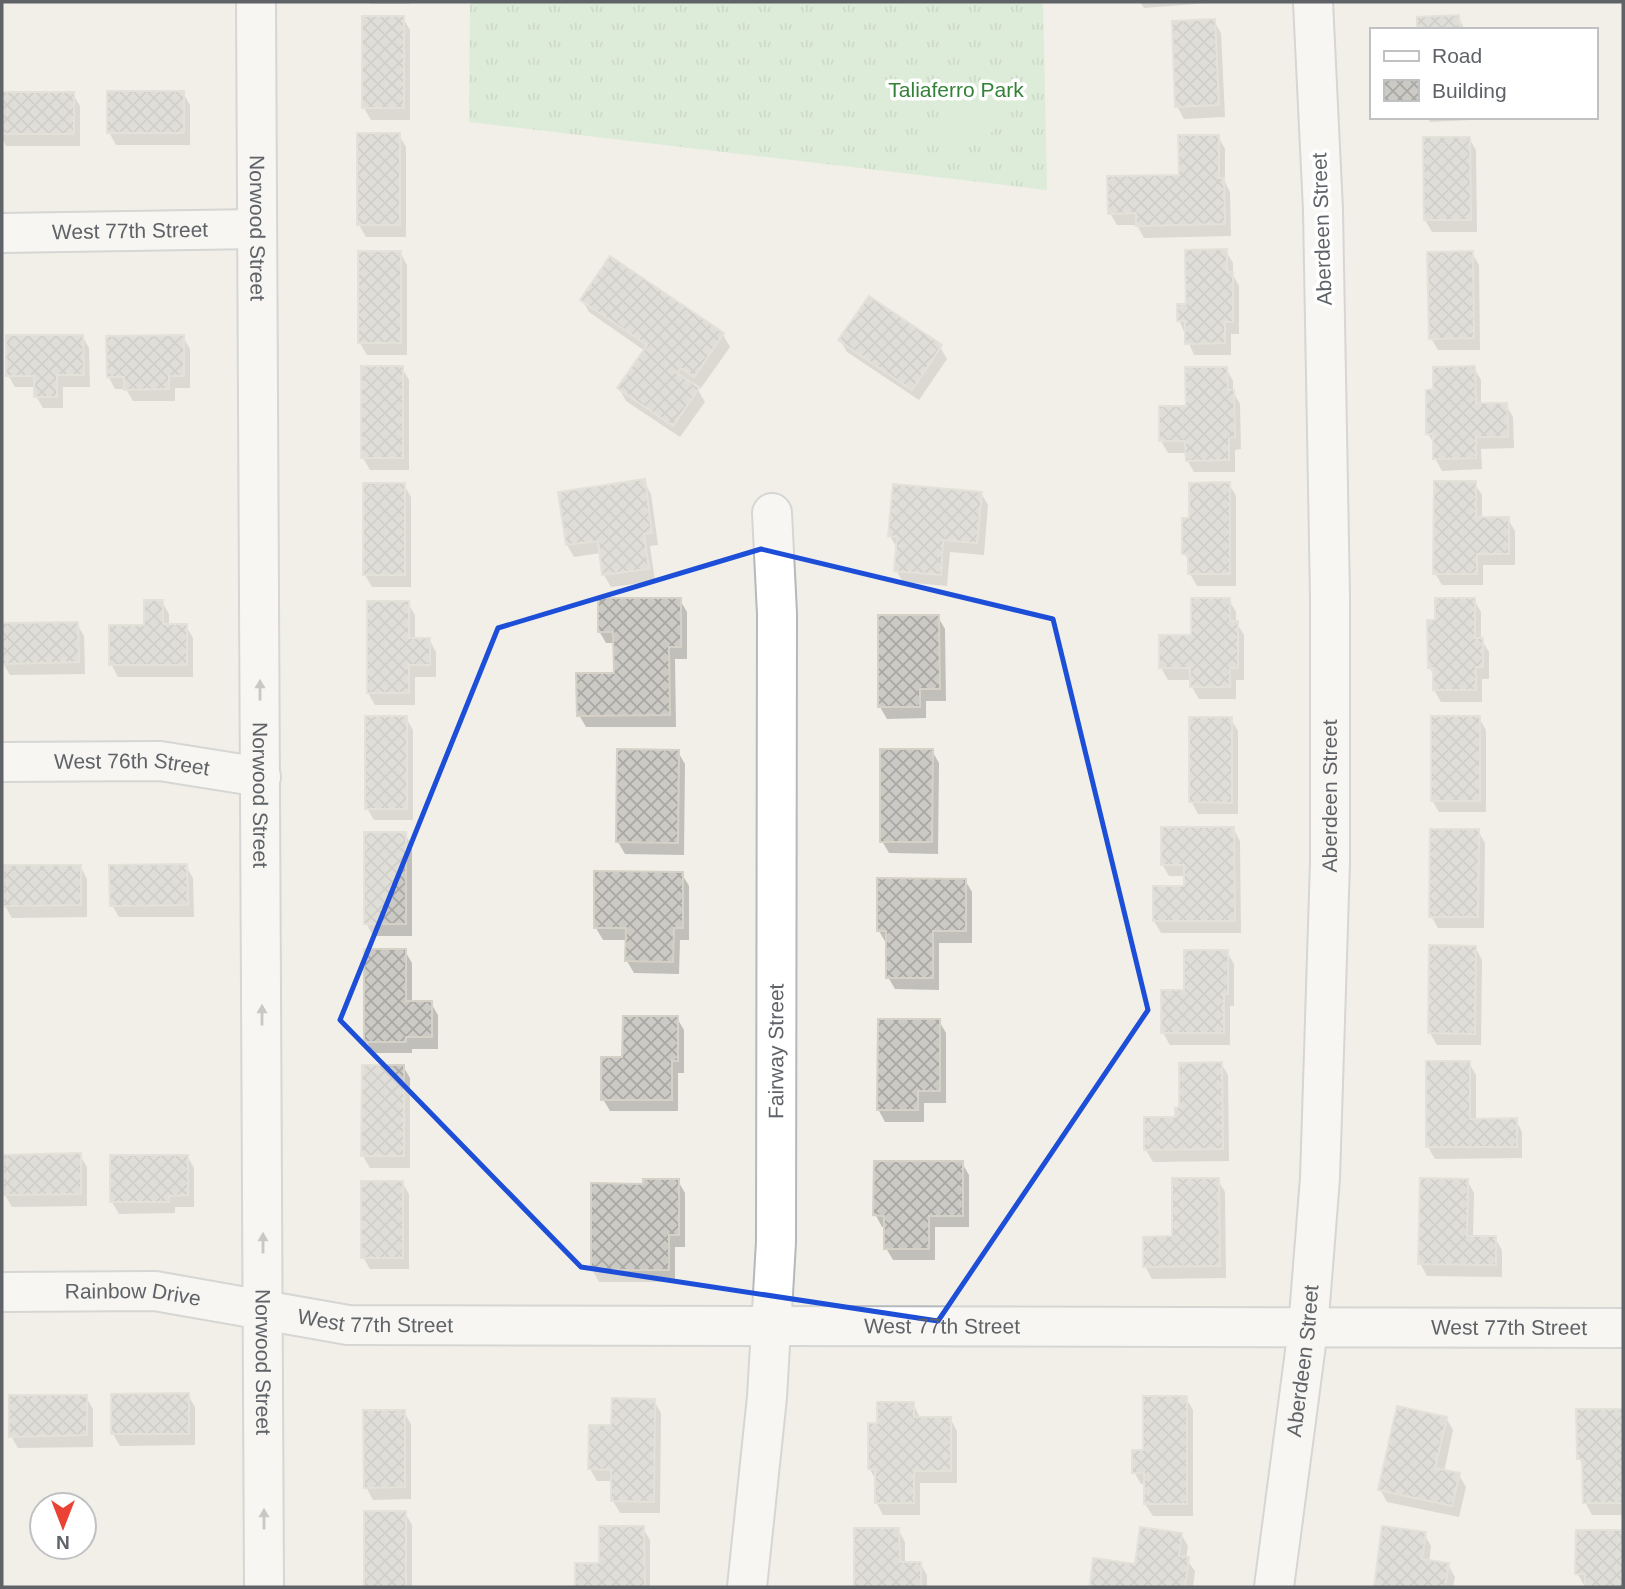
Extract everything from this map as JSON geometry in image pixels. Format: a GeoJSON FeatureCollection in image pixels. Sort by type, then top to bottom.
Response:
{"type":"FeatureCollection","features":[{"type":"Feature","properties":{"kind":"street","name":"Norwood Street"},"geometry":{"type":"LineString","coordinates":[[256,2],[264,1587]]}},
{"type":"Feature","properties":{"kind":"street","name":"Aberdeen Street"},"geometry":{"type":"LineString","coordinates":[[1274,1587],[1308,1329],[1321,1178],[1330,848],[1330,598],[1323,223],[1313,2]]}},
{"type":"Feature","properties":{"kind":"street","name":"West 77th Street"},"geometry":{"type":"LineString","coordinates":[[2,233],[257,229]]}},
{"type":"Feature","properties":{"kind":"street","name":"Fairway Street"},"geometry":{"type":"LineString","coordinates":[[747,1587],[767,1397],[776,1242],[777,614],[772,513]]}},
{"type":"Feature","properties":{"kind":"street","name":"West 76th Street"},"geometry":{"type":"LineString","coordinates":[[2,762],[160,761],[261,776]]}},
{"type":"Feature","properties":{"kind":"street","name":"Rainbow Drive"},"geometry":{"type":"LineString","coordinates":[[2,1292],[155,1291],[263,1310]]}},
{"type":"Feature","properties":{"kind":"street","name":"West 77th Street"},"geometry":{"type":"LineString","coordinates":[[263,1310],[348,1325],[1623,1328]]}},
{"type":"Feature","properties":{"kind":"highlighted area"},"geometry":{"type":"Polygon","coordinates":[[[761,549],[1053,619],[1148,1010],[938,1321],[581,1267],[340,1020],[498,628],[761,549]]]}},
{"type":"Feature","properties":{"kind":"green space","name":"Taliaferro Park"},"geometry":{"type":"Polygon","coordinates":[[[470,2],[1043,2],[1047,190],[469,122],[470,2]]]}},
{"type":"Feature","properties":{"kind":"green space"},"geometry":{"type":"Polygon","coordinates":[[[975,85],[997,86],[998,127],[980,142],[949,140],[938,118],[944,105],[955,91],[975,85]]]}},
{"type":"Feature","properties":{"kind":"building"},"geometry":{"type":"Polygon","coordinates":[[[1459,15],[1460,28],[1417,28],[1417,17],[1459,15]]]}},
{"type":"Feature","properties":{"kind":"building"},"geometry":{"type":"Polygon","coordinates":[[[362,16],[404,16],[404,108],[362,108],[362,16]]]}},
{"type":"Feature","properties":{"kind":"building"},"geometry":{"type":"Polygon","coordinates":[[[1215,19],[1219,105],[1175,107],[1172,21],[1215,19]]]}},
{"type":"Feature","properties":{"kind":"building"},"geometry":{"type":"Polygon","coordinates":[[[107,91],[184,91],[184,133],[107,133],[107,91]]]}},
{"type":"Feature","properties":{"kind":"building"},"geometry":{"type":"Polygon","coordinates":[[[2,92],[74,92],[74,134],[2,134],[2,92]]]}},
{"type":"Feature","properties":{"kind":"building"},"geometry":{"type":"Polygon","coordinates":[[[357,133],[400,133],[400,225],[357,225],[357,133]]]}},
{"type":"Feature","properties":{"kind":"building"},"geometry":{"type":"Polygon","coordinates":[[[1178,135],[1219,135],[1219,178],[1224,178],[1225,224],[1136,226],[1136,213],[1108,214],[1107,176],[1179,175],[1178,135]]]}},
{"type":"Feature","properties":{"kind":"building"},"geometry":{"type":"Polygon","coordinates":[[[1423,137],[1470,137],[1471,220],[1424,220],[1423,137]]]}},
{"type":"Feature","properties":{"kind":"building"},"geometry":{"type":"Polygon","coordinates":[[[1227,249],[1227,272],[1233,272],[1233,322],[1225,322],[1225,343],[1185,344],[1185,321],[1177,321],[1177,304],[1186,304],[1185,250],[1227,249]]]}},
{"type":"Feature","properties":{"kind":"building"},"geometry":{"type":"Polygon","coordinates":[[[358,251],[401,251],[401,343],[358,343],[358,251]]]}},
{"type":"Feature","properties":{"kind":"building"},"geometry":{"type":"Polygon","coordinates":[[[1473,251],[1474,338],[1429,339],[1427,252],[1473,251]]]}},
{"type":"Feature","properties":{"kind":"building"},"geometry":{"type":"Polygon","coordinates":[[[610,256],[724,333],[694,377],[681,368],[677,373],[699,388],[673,426],[617,388],[647,345],[580,300],[610,256]]]}},
{"type":"Feature","properties":{"kind":"building"},"geometry":{"type":"Polygon","coordinates":[[[869,296],[942,345],[912,390],[838,340],[869,296]]]}},
{"type":"Feature","properties":{"kind":"building"},"geometry":{"type":"Polygon","coordinates":[[[6,335],[83,335],[84,375],[57,375],[57,397],[34,397],[34,376],[6,376],[6,335]]]}},
{"type":"Feature","properties":{"kind":"building"},"geometry":{"type":"Polygon","coordinates":[[[184,335],[184,376],[169,376],[169,389],[124,390],[124,377],[107,377],[106,336],[184,335]]]}},
{"type":"Feature","properties":{"kind":"building"},"geometry":{"type":"Polygon","coordinates":[[[361,366],[403,366],[403,458],[361,458],[361,366]]]}},
{"type":"Feature","properties":{"kind":"building"},"geometry":{"type":"Polygon","coordinates":[[[1475,366],[1476,403],[1507,403],[1508,437],[1476,437],[1476,458],[1433,459],[1433,434],[1426,434],[1426,390],[1433,389],[1433,367],[1475,366]]]}},
{"type":"Feature","properties":{"kind":"building"},"geometry":{"type":"Polygon","coordinates":[[[1185,367],[1227,367],[1228,390],[1234,390],[1235,437],[1229,438],[1229,460],[1186,461],[1185,441],[1159,441],[1159,406],[1186,406],[1185,367]]]}},
{"type":"Feature","properties":{"kind":"building"},"geometry":{"type":"Polygon","coordinates":[[[645,479],[652,533],[644,534],[649,569],[602,575],[598,541],[566,545],[558,492],[645,479]]]}},
{"type":"Feature","properties":{"kind":"building"},"geometry":{"type":"Polygon","coordinates":[[[1434,481],[1476,481],[1476,517],[1509,517],[1509,554],[1477,554],[1477,574],[1433,574],[1434,481]]]}},
{"type":"Feature","properties":{"kind":"building"},"geometry":{"type":"Polygon","coordinates":[[[1230,482],[1230,574],[1188,574],[1188,554],[1182,554],[1182,518],[1189,518],[1189,483],[1230,482]]]}},
{"type":"Feature","properties":{"kind":"building"},"geometry":{"type":"Polygon","coordinates":[[[363,483],[405,483],[405,575],[363,575],[363,483]]]}},
{"type":"Feature","properties":{"kind":"building"},"geometry":{"type":"Polygon","coordinates":[[[893,484],[982,492],[977,543],[943,540],[941,575],[894,571],[897,537],[888,536],[893,484]]]}},
{"type":"Feature","properties":{"kind":"building"},"geometry":{"type":"Polygon","coordinates":[[[598,598],[681,598],[681,647],[669,647],[670,715],[577,716],[576,673],[614,673],[613,632],[598,632],[598,598]]]}},
{"type":"Feature","properties":{"kind":"building"},"geometry":{"type":"Polygon","coordinates":[[[1191,598],[1230,598],[1230,621],[1238,621],[1238,668],[1230,668],[1230,687],[1190,687],[1190,668],[1159,668],[1159,635],[1191,635],[1191,598]]]}},
{"type":"Feature","properties":{"kind":"building"},"geometry":{"type":"Polygon","coordinates":[[[1435,598],[1475,598],[1475,638],[1483,638],[1483,667],[1476,667],[1476,690],[1433,690],[1433,668],[1428,668],[1427,620],[1435,620],[1435,598]]]}},
{"type":"Feature","properties":{"kind":"building"},"geometry":{"type":"Polygon","coordinates":[[[144,600],[163,600],[163,624],[187,624],[187,665],[109,665],[109,625],[144,625],[144,600]]]}},
{"type":"Feature","properties":{"kind":"building"},"geometry":{"type":"Polygon","coordinates":[[[367,601],[409,601],[409,638],[430,638],[430,665],[409,665],[409,693],[367,693],[367,601]]]}},
{"type":"Feature","properties":{"kind":"building"},"geometry":{"type":"Polygon","coordinates":[[[878,615],[939,615],[940,689],[920,689],[920,707],[878,707],[878,615]]]}},
{"type":"Feature","properties":{"kind":"building"},"geometry":{"type":"Polygon","coordinates":[[[78,622],[79,662],[2,664],[2,623],[78,622]]]}},
{"type":"Feature","properties":{"kind":"building"},"geometry":{"type":"Polygon","coordinates":[[[365,716],[407,716],[407,809],[365,809],[365,716]]]}},
{"type":"Feature","properties":{"kind":"building"},"geometry":{"type":"Polygon","coordinates":[[[1431,716],[1480,716],[1480,801],[1431,801],[1431,716]]]}},
{"type":"Feature","properties":{"kind":"building"},"geometry":{"type":"Polygon","coordinates":[[[1189,717],[1232,717],[1232,803],[1189,802],[1189,717]]]}},
{"type":"Feature","properties":{"kind":"building"},"geometry":{"type":"Polygon","coordinates":[[[617,749],[679,750],[678,843],[616,842],[617,749]]]}},
{"type":"Feature","properties":{"kind":"building"},"geometry":{"type":"Polygon","coordinates":[[[880,749],[933,749],[932,842],[880,842],[880,749]]]}},
{"type":"Feature","properties":{"kind":"building"},"geometry":{"type":"Polygon","coordinates":[[[1161,827],[1234,827],[1235,921],[1153,921],[1153,886],[1184,886],[1184,865],[1161,865],[1161,827]]]}},
{"type":"Feature","properties":{"kind":"building"},"geometry":{"type":"Polygon","coordinates":[[[1430,829],[1479,829],[1478,917],[1429,917],[1430,829]]]}},
{"type":"Feature","properties":{"kind":"building"},"geometry":{"type":"Polygon","coordinates":[[[364,832],[406,832],[406,924],[364,924],[364,832]]]}},
{"type":"Feature","properties":{"kind":"building"},"geometry":{"type":"Polygon","coordinates":[[[187,864],[188,905],[110,906],[109,865],[187,864]]]}},
{"type":"Feature","properties":{"kind":"building"},"geometry":{"type":"Polygon","coordinates":[[[3,865],[81,865],[81,905],[3,906],[3,865]]]}},
{"type":"Feature","properties":{"kind":"building"},"geometry":{"type":"Polygon","coordinates":[[[594,871],[683,872],[683,928],[674,928],[673,962],[625,961],[626,928],[594,928],[594,871]]]}},
{"type":"Feature","properties":{"kind":"building"},"geometry":{"type":"Polygon","coordinates":[[[877,878],[966,879],[966,931],[933,931],[933,978],[886,978],[886,931],[877,931],[877,878]]]}},
{"type":"Feature","properties":{"kind":"building"},"geometry":{"type":"Polygon","coordinates":[[[1429,945],[1476,946],[1475,1034],[1428,1033],[1429,945]]]}},
{"type":"Feature","properties":{"kind":"building"},"geometry":{"type":"Polygon","coordinates":[[[364,949],[406,949],[406,1001],[432,1001],[432,1037],[406,1037],[406,1042],[364,1042],[364,949]]]}},
{"type":"Feature","properties":{"kind":"building"},"geometry":{"type":"Polygon","coordinates":[[[1184,950],[1228,950],[1228,994],[1224,994],[1224,1033],[1161,1033],[1161,990],[1184,990],[1184,950]]]}},
{"type":"Feature","properties":{"kind":"building"},"geometry":{"type":"Polygon","coordinates":[[[623,1016],[678,1016],[678,1061],[672,1061],[672,1100],[601,1100],[601,1057],[622,1057],[623,1016]]]}},
{"type":"Feature","properties":{"kind":"building"},"geometry":{"type":"Polygon","coordinates":[[[878,1019],[940,1019],[940,1091],[918,1091],[918,1110],[877,1110],[878,1019]]]}},
{"type":"Feature","properties":{"kind":"building"},"geometry":{"type":"Polygon","coordinates":[[[1426,1061],[1470,1061],[1470,1119],[1517,1118],[1517,1147],[1426,1147],[1426,1061]]]}},
{"type":"Feature","properties":{"kind":"building"},"geometry":{"type":"Polygon","coordinates":[[[1222,1062],[1223,1149],[1144,1150],[1144,1117],[1175,1117],[1175,1108],[1179,1107],[1179,1063],[1222,1062]]]}},
{"type":"Feature","properties":{"kind":"building"},"geometry":{"type":"Polygon","coordinates":[[[362,1065],[404,1065],[404,1156],[361,1156],[362,1065]]]}},
{"type":"Feature","properties":{"kind":"building"},"geometry":{"type":"Polygon","coordinates":[[[81,1153],[81,1194],[3,1195],[3,1155],[81,1153]]]}},
{"type":"Feature","properties":{"kind":"building"},"geometry":{"type":"Polygon","coordinates":[[[110,1155],[188,1155],[188,1195],[169,1196],[169,1202],[110,1202],[110,1155]]]}},
{"type":"Feature","properties":{"kind":"building"},"geometry":{"type":"Polygon","coordinates":[[[874,1161],[963,1161],[963,1216],[929,1216],[929,1249],[884,1249],[884,1216],[873,1215],[874,1161]]]}},
{"type":"Feature","properties":{"kind":"building"},"geometry":{"type":"Polygon","coordinates":[[[1172,1178],[1219,1178],[1220,1266],[1143,1267],[1143,1237],[1172,1236],[1172,1178]]]}},
{"type":"Feature","properties":{"kind":"building"},"geometry":{"type":"Polygon","coordinates":[[[1420,1178],[1468,1179],[1467,1236],[1496,1236],[1496,1265],[1418,1264],[1420,1178]]]}},
{"type":"Feature","properties":{"kind":"building"},"geometry":{"type":"Polygon","coordinates":[[[643,1179],[679,1179],[679,1235],[669,1235],[669,1270],[591,1270],[591,1183],[643,1184],[643,1179]]]}},
{"type":"Feature","properties":{"kind":"building"},"geometry":{"type":"Polygon","coordinates":[[[361,1181],[403,1181],[403,1258],[361,1258],[361,1181]]]}},
{"type":"Feature","properties":{"kind":"building"},"geometry":{"type":"Polygon","coordinates":[[[189,1393],[189,1434],[111,1434],[111,1394],[189,1393]]]}},
{"type":"Feature","properties":{"kind":"building"},"geometry":{"type":"Polygon","coordinates":[[[9,1395],[87,1395],[87,1435],[9,1437],[9,1395]]]}},
{"type":"Feature","properties":{"kind":"building"},"geometry":{"type":"Polygon","coordinates":[[[1143,1396],[1187,1396],[1187,1504],[1144,1504],[1144,1473],[1132,1473],[1132,1450],[1143,1450],[1143,1396]]]}},
{"type":"Feature","properties":{"kind":"building"},"geometry":{"type":"Polygon","coordinates":[[[612,1398],[655,1399],[654,1502],[611,1501],[611,1470],[588,1469],[589,1425],[611,1425],[612,1398]]]}},
{"type":"Feature","properties":{"kind":"building"},"geometry":{"type":"Polygon","coordinates":[[[877,1402],[914,1402],[914,1417],[951,1417],[951,1471],[914,1471],[914,1503],[875,1503],[875,1470],[868,1469],[868,1423],[877,1423],[877,1402]]]}},
{"type":"Feature","properties":{"kind":"building"},"geometry":{"type":"Polygon","coordinates":[[[1397,1406],[1447,1417],[1435,1468],[1460,1473],[1452,1506],[1378,1490],[1397,1406]]]}},
{"type":"Feature","properties":{"kind":"building"},"geometry":{"type":"Polygon","coordinates":[[[1576,1409],[1623,1409],[1623,1503],[1583,1503],[1582,1459],[1577,1459],[1576,1409]]]}},
{"type":"Feature","properties":{"kind":"building"},"geometry":{"type":"Polygon","coordinates":[[[363,1410],[405,1410],[405,1487],[364,1488],[363,1410]]]}},
{"type":"Feature","properties":{"kind":"building"},"geometry":{"type":"Polygon","coordinates":[[[364,1511],[406,1511],[406,1587],[364,1587],[364,1511]]]}},
{"type":"Feature","properties":{"kind":"building"},"geometry":{"type":"Polygon","coordinates":[[[599,1526],[644,1526],[645,1587],[575,1587],[575,1563],[599,1563],[599,1526]]]}},
{"type":"Feature","properties":{"kind":"building"},"geometry":{"type":"Polygon","coordinates":[[[1382,1526],[1426,1532],[1422,1559],[1449,1563],[1445,1587],[1374,1587],[1382,1526]]]}},
{"type":"Feature","properties":{"kind":"building"},"geometry":{"type":"Polygon","coordinates":[[[1140,1527],[1182,1533],[1179,1556],[1189,1557],[1185,1587],[1090,1587],[1093,1558],[1135,1564],[1140,1527]]]}},
{"type":"Feature","properties":{"kind":"building"},"geometry":{"type":"Polygon","coordinates":[[[854,1528],[899,1528],[900,1562],[921,1562],[921,1587],[854,1587],[854,1528]]]}},
{"type":"Feature","properties":{"kind":"building"},"geometry":{"type":"Polygon","coordinates":[[[1576,1530],[1623,1530],[1623,1587],[1585,1587],[1585,1574],[1575,1574],[1576,1530]]]}}]}
